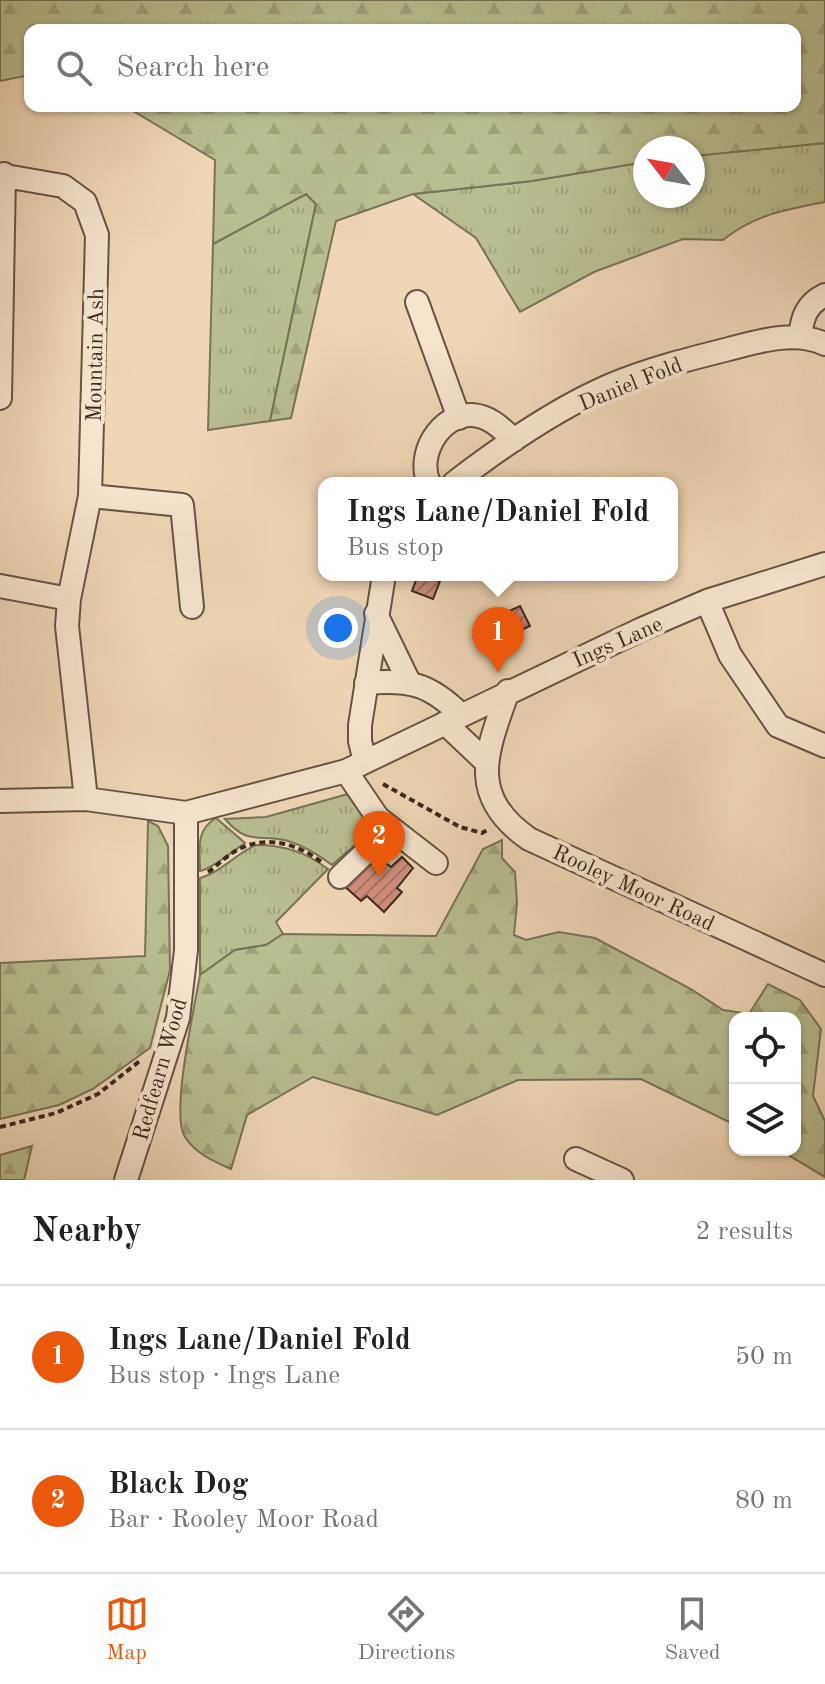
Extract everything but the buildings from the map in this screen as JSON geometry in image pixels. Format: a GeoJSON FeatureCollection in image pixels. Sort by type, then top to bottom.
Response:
{"type":"FeatureCollection","features":[{"type":"Feature","properties":{"kind":"street"},"geometry":{"type":"LineString","coordinates":[[0,398],[2,174]]}},
{"type":"Feature","properties":{"kind":"street","name":"Mountain Ash"},"geometry":{"type":"LineString","coordinates":[[2,174],[63,186],[75,193],[85,202],[97,235],[90,496],[69,599],[67,626],[86,799]]}},
{"type":"Feature","properties":{"kind":"street"},"geometry":{"type":"LineString","coordinates":[[800,337],[808,307],[825,295]]}},
{"type":"Feature","properties":{"kind":"street"},"geometry":{"type":"LineString","coordinates":[[417,302],[459,418]]}},
{"type":"Feature","properties":{"kind":"street","name":"Daniel Fold"},"geometry":{"type":"LineString","coordinates":[[462,477],[538,424],[624,381],[679,361],[762,340],[800,337],[825,344]]}},
{"type":"Feature","properties":{"kind":"street"},"geometry":{"type":"LineString","coordinates":[[427,477],[427,450],[440,430],[459,418],[472,415],[484,417],[514,440]]}},
{"type":"Feature","properties":{"kind":"street"},"geometry":{"type":"LineString","coordinates":[[90,496],[182,505],[192,607]]}},
{"type":"Feature","properties":{"kind":"street","name":"Ings Lane"},"geometry":{"type":"LineString","coordinates":[[355,766],[508,691],[707,601],[825,564]]}},
{"type":"Feature","properties":{"kind":"street"},"geometry":{"type":"LineString","coordinates":[[383,581],[355,766],[378,818],[436,863]]}},
{"type":"Feature","properties":{"kind":"street"},"geometry":{"type":"LineString","coordinates":[[0,586],[69,599]]}},
{"type":"Feature","properties":{"kind":"street"},"geometry":{"type":"LineString","coordinates":[[707,601],[730,655],[778,726],[825,746]]}},
{"type":"Feature","properties":{"kind":"street"},"geometry":{"type":"LineString","coordinates":[[376,614],[409,682]]}},
{"type":"Feature","properties":{"kind":"street"},"geometry":{"type":"LineString","coordinates":[[366,683],[409,682],[435,694],[485,761]]}},
{"type":"Feature","properties":{"kind":"street"},"geometry":{"type":"LineString","coordinates":[[485,761],[508,691]]}},
{"type":"Feature","properties":{"kind":"street","name":"Rooley Moor Road"},"geometry":{"type":"LineString","coordinates":[[485,761],[490,790],[504,818],[529,839],[825,975]]}},
{"type":"Feature","properties":{"kind":"street"},"geometry":{"type":"LineString","coordinates":[[0,801],[86,799],[186,813],[355,766]]}},
{"type":"Feature","properties":{"kind":"street","name":"Redfearn Wood"},"geometry":{"type":"LineString","coordinates":[[126,1180],[178,1018],[186,950],[186,813]]}},
{"type":"Feature","properties":{"kind":"street"},"geometry":{"type":"LineString","coordinates":[[340,877],[391,828]]}},
{"type":"Feature","properties":{"kind":"street"},"geometry":{"type":"LineString","coordinates":[[587,1169],[622,1180]]}},
{"type":"Feature","properties":{"kind":"path"},"geometry":{"type":"LineString","coordinates":[[355,766],[374,780],[460,827],[482,833],[504,818]]}},
{"type":"Feature","properties":{"kind":"path"},"geometry":{"type":"LineString","coordinates":[[186,874],[210,871],[229,855],[252,843],[276,842],[312,854],[340,877]]}},
{"type":"Feature","properties":{"kind":"path"},"geometry":{"type":"LineString","coordinates":[[0,1127],[56,1113],[98,1094],[146,1056],[168,1049]]}},
{"type":"Feature","properties":{"kind":"green space"},"geometry":{"type":"Polygon","coordinates":[[[0,0],[825,0],[825,143],[705,155],[705,136],[633,136],[633,164],[532,181],[413,194],[336,221],[291,418],[270,421],[316,204],[306,194],[213,244],[215,160],[135,112],[801,112],[801,24],[24,24],[24,76],[0,81],[0,0]]]}},
{"type":"Feature","properties":{"kind":"green space"},"geometry":{"type":"Polygon","coordinates":[[[825,143],[825,202],[759,219],[723,240],[683,239],[594,272],[520,312],[476,238],[413,194],[532,181],[633,164],[633,208],[705,208],[705,155],[825,143]]]}},
{"type":"Feature","properties":{"kind":"green space"},"geometry":{"type":"Polygon","coordinates":[[[306,194],[316,204],[270,421],[208,430],[213,244],[306,194]]]}},
{"type":"Feature","properties":{"kind":"green space"},"geometry":{"type":"Polygon","coordinates":[[[348,794],[372,830],[332,865],[294,843],[241,833],[225,819],[266,817],[348,794]]]}},
{"type":"Feature","properties":{"kind":"green space"},"geometry":{"type":"Polygon","coordinates":[[[216,818],[245,843],[216,864],[200,871],[202,835],[216,818]]]}},
{"type":"Feature","properties":{"kind":"green space"},"geometry":{"type":"Polygon","coordinates":[[[148,821],[158,826],[168,846],[170,970],[150,1048],[93,1089],[59,1105],[0,1119],[0,963],[145,956],[148,821]]]}},
{"type":"Feature","properties":{"kind":"green space"},"geometry":{"type":"Polygon","coordinates":[[[502,840],[502,858],[515,872],[517,903],[514,935],[526,940],[559,932],[595,938],[691,989],[723,1010],[736,1012],[729,1012],[729,1122],[641,1079],[518,1080],[437,1115],[313,1077],[247,1115],[231,1169],[194,1148],[185,1137],[180,1107],[200,975],[235,950],[266,945],[283,934],[436,936],[483,849],[502,840]]]}},
{"type":"Feature","properties":{"kind":"green space"},"geometry":{"type":"Polygon","coordinates":[[[256,845],[294,851],[328,869],[276,922],[283,934],[266,945],[235,950],[200,975],[200,878],[215,872],[256,845]]]}},
{"type":"Feature","properties":{"kind":"green space"},"geometry":{"type":"Polygon","coordinates":[[[768,984],[800,1000],[821,1029],[813,1096],[825,1121],[825,1177],[790,1156],[801,1156],[801,1012],[750,1012],[768,984]]]}},
{"type":"Feature","properties":{"kind":"green space"},"geometry":{"type":"Polygon","coordinates":[[[32,1146],[24,1180],[0,1180],[0,1155],[32,1146]]]}},
{"type":"Feature","properties":{"kind":"place","name":"Ings Lane/Daniel Fold"},"geometry":{"type":"Point","coordinates":[498,673]}},
{"type":"Feature","properties":{"kind":"place","name":"Black Dog"},"geometry":{"type":"Point","coordinates":[379,877]}}]}
